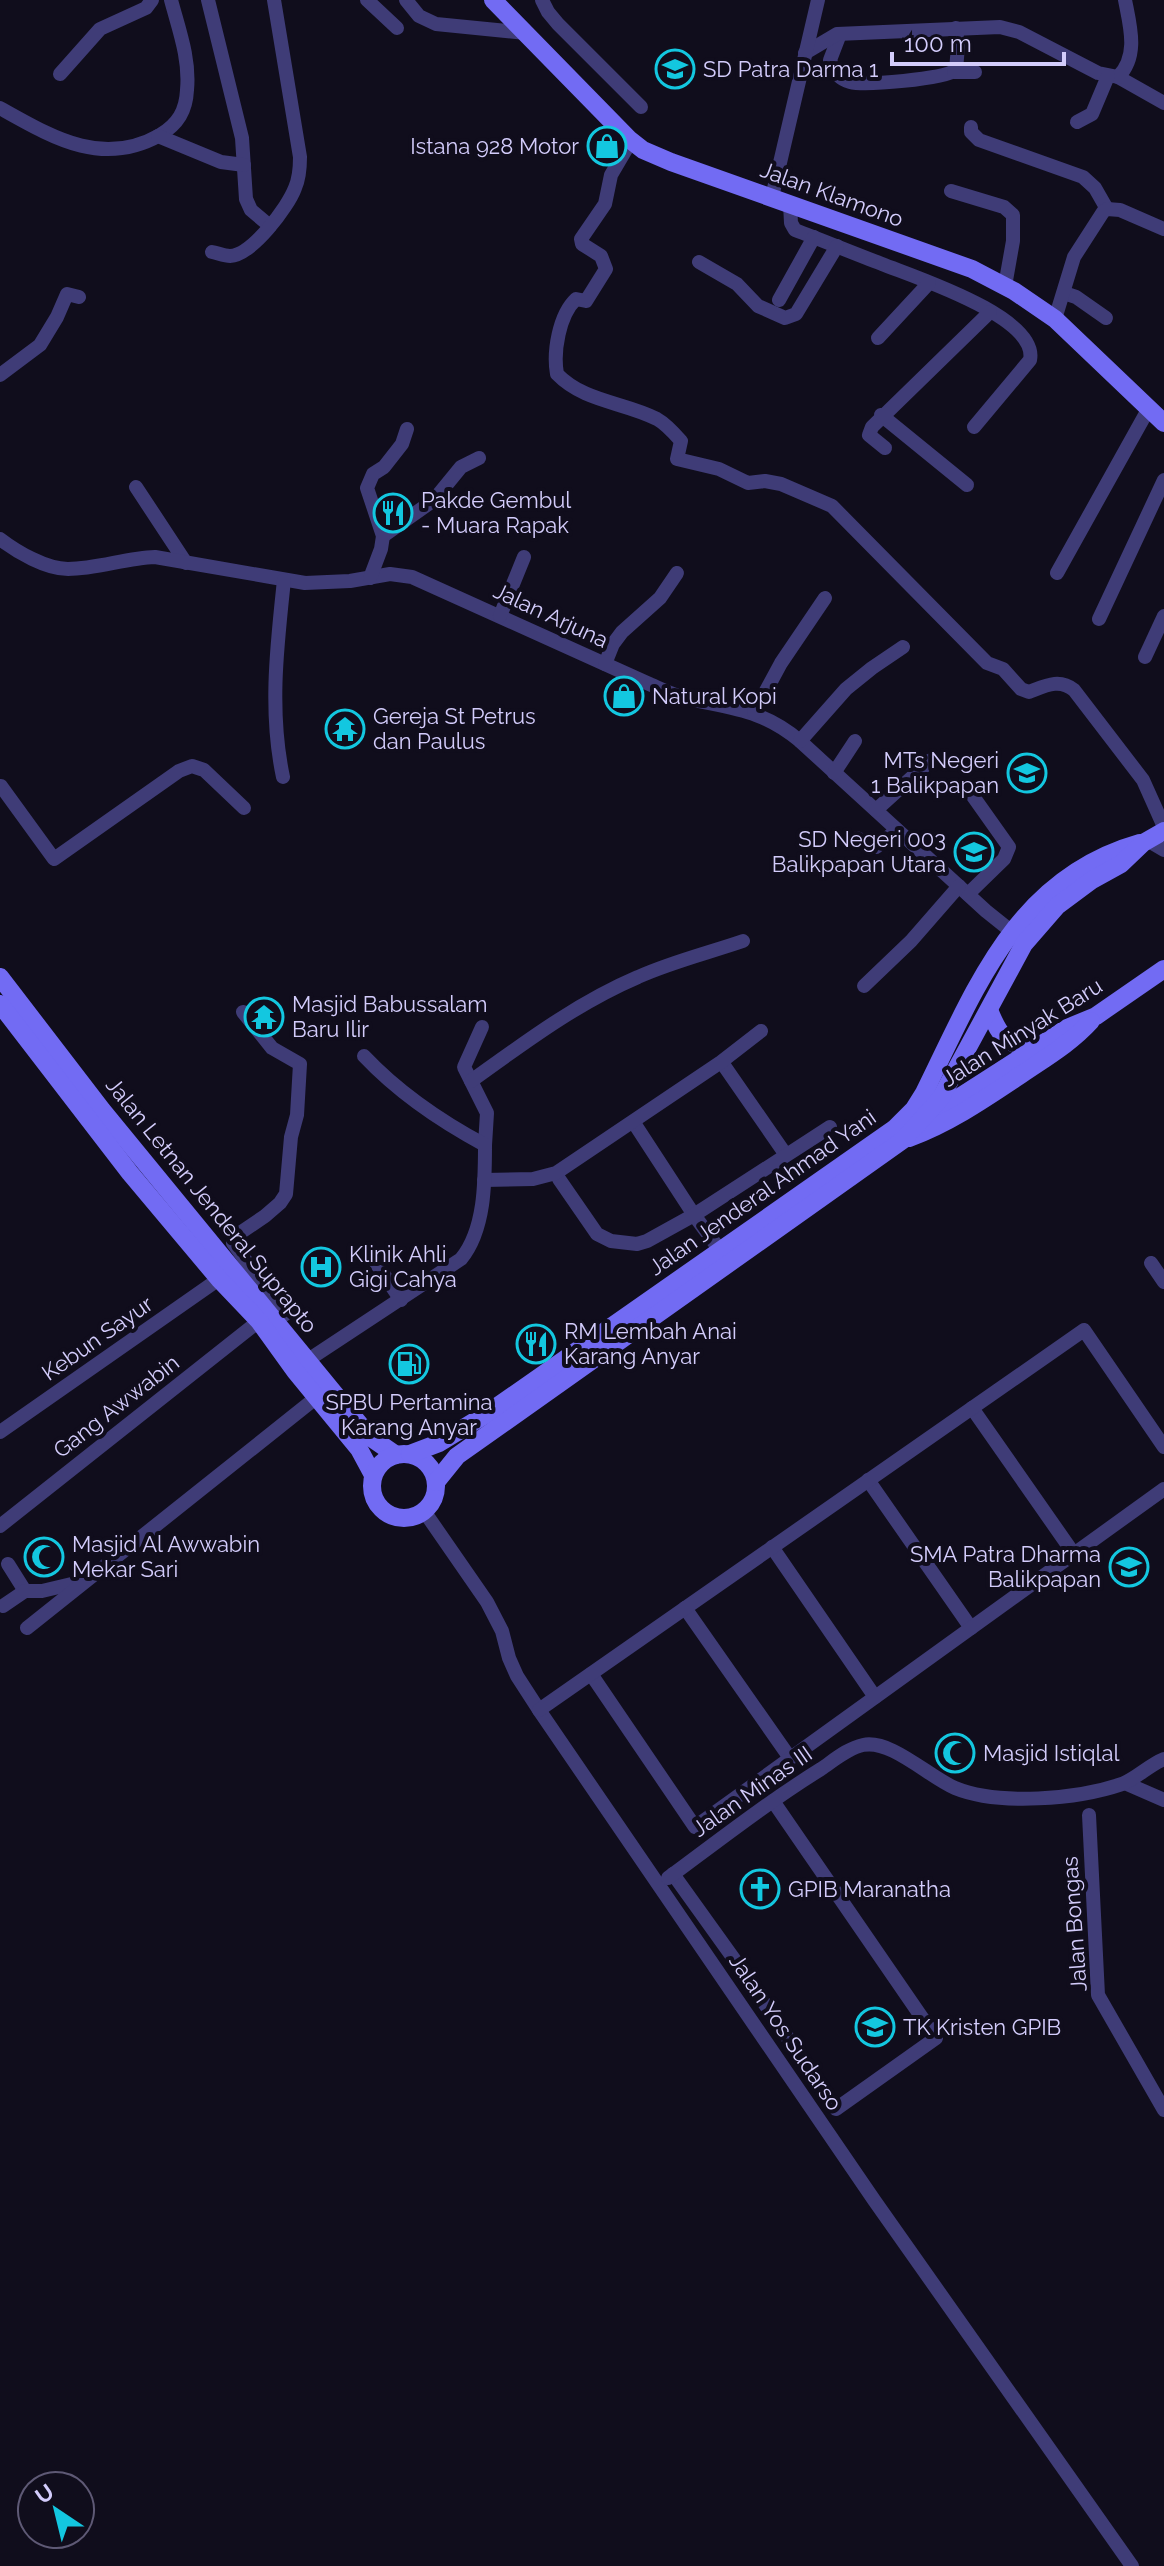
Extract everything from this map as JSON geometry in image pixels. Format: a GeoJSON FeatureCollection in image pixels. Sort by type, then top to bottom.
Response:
{"type":"FeatureCollection","features":[{"type":"Feature","properties":{"kind":"main road","name":"Jalan Klamono"},"geometry":{"type":"LineString","coordinates":[[493,0],[631,141],[651,154],[972,269],[1005,286],[1055,319],[1164,423]]}},
{"type":"Feature","properties":{"kind":"main road","name":"Jalan Jenderal Ahmad Yani"},"geometry":{"type":"LineString","coordinates":[[924,1120],[940,1099],[1024,944],[1057,906],[1092,880],[1121,864],[1145,841],[1164,829]]}},
{"type":"Feature","properties":{"kind":"main road","name":"Jalan Jenderal Ahmad Yani"},"geometry":{"type":"LineString","coordinates":[[436,1482],[457,1456],[761,1233],[868,1149],[901,1132],[988,967],[1011,931],[1033,906],[1062,882],[1114,851],[1145,841]]}},
{"type":"Feature","properties":{"kind":"main road","name":"Jalan Minyak Baru"},"geometry":{"type":"LineString","coordinates":[[901,1132],[1067,1028],[1096,1016],[1164,969]]}},
{"type":"Feature","properties":{"kind":"main road","name":"Jalan Letnan Jenderal Suprapto"},"geometry":{"type":"LineString","coordinates":[[3,992],[130,1173],[219,1279],[308,1360],[370,1437],[403,1455]]}},
{"type":"Feature","properties":{"kind":"main road","name":"Jalan Letnan Jenderal Suprapto"},"geometry":{"type":"LineString","coordinates":[[3,992],[102,1110],[267,1321],[317,1397],[359,1449],[373,1475]]}},
{"type":"Feature","properties":{"kind":"main road"},"geometry":{"type":"LineString","coordinates":[[989,1010],[999,1035],[1032,1051]]}},
{"type":"Feature","properties":{"kind":"main road"},"geometry":{"type":"LineString","coordinates":[[901,1132],[926,1132],[978,1104],[1075,1038],[1096,1016]]}},
{"type":"Feature","properties":{"kind":"main road","name":"Jalan Jenderal Ahmad Yani"},"geometry":{"type":"LineString","coordinates":[[403,1455],[439,1443],[485,1415],[726,1258]]}},
{"type":"Feature","properties":{"kind":"main road"},"geometry":{"type":"LineString","coordinates":[[403,1455],[424,1461],[436,1482],[433,1499],[424,1511],[413,1517],[402,1518],[383,1511],[372,1493],[373,1475],[382,1462],[403,1455]]}},
{"type":"Feature","properties":{"kind":"street"},"geometry":{"type":"LineString","coordinates":[[60,74],[100,29],[146,8],[152,0]]}},
{"type":"Feature","properties":{"kind":"street"},"geometry":{"type":"LineString","coordinates":[[0,108],[50,135],[92,148],[121,150],[158,136],[181,117],[187,92],[186,56],[171,0]]}},
{"type":"Feature","properties":{"kind":"street"},"geometry":{"type":"LineString","coordinates":[[208,0],[239,121],[247,203],[270,226]]}},
{"type":"Feature","properties":{"kind":"street"},"geometry":{"type":"LineString","coordinates":[[212,252],[231,256],[251,246],[270,226],[295,188],[300,157],[274,0]]}},
{"type":"Feature","properties":{"kind":"street"},"geometry":{"type":"LineString","coordinates":[[367,0],[397,28]]}},
{"type":"Feature","properties":{"kind":"street"},"geometry":{"type":"LineString","coordinates":[[406,0],[419,16],[436,24],[526,33]]}},
{"type":"Feature","properties":{"kind":"street"},"geometry":{"type":"LineString","coordinates":[[542,0],[558,24],[641,107]]}},
{"type":"Feature","properties":{"kind":"street"},"geometry":{"type":"LineString","coordinates":[[1077,122],[1092,114],[1113,77],[1126,69],[1130,57],[1131,30],[1126,7],[1134,0]]}},
{"type":"Feature","properties":{"kind":"street"},"geometry":{"type":"LineString","coordinates":[[817,4],[838,34]]}},
{"type":"Feature","properties":{"kind":"street"},"geometry":{"type":"LineString","coordinates":[[817,4],[805,53],[781,201],[792,227],[960,295],[1010,324],[1024,337],[1032,356],[1027,366],[974,427]]}},
{"type":"Feature","properties":{"kind":"street"},"geometry":{"type":"LineString","coordinates":[[805,53],[838,34],[956,28],[1010,29],[1164,103]]}},
{"type":"Feature","properties":{"kind":"street"},"geometry":{"type":"LineString","coordinates":[[954,72],[958,67],[956,28]]}},
{"type":"Feature","properties":{"kind":"street"},"geometry":{"type":"LineString","coordinates":[[838,34],[830,60],[834,70],[846,81],[892,81],[975,72]]}},
{"type":"Feature","properties":{"kind":"street"},"geometry":{"type":"LineString","coordinates":[[971,127],[971,132],[979,140],[1025,149],[1083,177],[1095,188],[1107,209],[1129,213],[1164,229]]}},
{"type":"Feature","properties":{"kind":"street"},"geometry":{"type":"LineString","coordinates":[[158,136],[221,162],[244,165]]}},
{"type":"Feature","properties":{"kind":"street"},"geometry":{"type":"LineString","coordinates":[[631,141],[611,175],[600,214],[581,239],[588,250],[601,256],[606,269],[586,301],[576,299],[571,303],[556,349],[557,374],[571,386],[596,399],[660,420],[681,441],[677,459],[719,469],[748,483],[765,481],[781,484],[832,506],[991,666],[1003,669],[1029,692],[1059,683],[1074,690],[1139,774],[1164,829]]}},
{"type":"Feature","properties":{"kind":"street"},"geometry":{"type":"LineString","coordinates":[[951,191],[1004,207],[1013,215],[1013,241],[1005,286]]}},
{"type":"Feature","properties":{"kind":"street"},"geometry":{"type":"LineString","coordinates":[[1055,319],[1077,249],[1107,209]]}},
{"type":"Feature","properties":{"kind":"street"},"geometry":{"type":"LineString","coordinates":[[779,300],[814,237]]}},
{"type":"Feature","properties":{"kind":"street"},"geometry":{"type":"LineString","coordinates":[[699,262],[737,284],[758,306],[785,318],[796,314],[837,246]]}},
{"type":"Feature","properties":{"kind":"street"},"geometry":{"type":"LineString","coordinates":[[878,338],[929,283]]}},
{"type":"Feature","properties":{"kind":"street"},"geometry":{"type":"LineString","coordinates":[[1064,293],[1076,297],[1106,318]]}},
{"type":"Feature","properties":{"kind":"street"},"geometry":{"type":"LineString","coordinates":[[0,375],[40,345],[67,294],[79,297]]}},
{"type":"Feature","properties":{"kind":"street"},"geometry":{"type":"LineString","coordinates":[[885,448],[869,435],[881,415],[990,312]]}},
{"type":"Feature","properties":{"kind":"street"},"geometry":{"type":"LineString","coordinates":[[1057,573],[1149,408]]}},
{"type":"Feature","properties":{"kind":"street"},"geometry":{"type":"LineString","coordinates":[[881,415],[967,485]]}},
{"type":"Feature","properties":{"kind":"street"},"geometry":{"type":"LineString","coordinates":[[370,578],[383,536],[367,488],[373,474],[384,467],[402,444],[407,429]]}},
{"type":"Feature","properties":{"kind":"street"},"geometry":{"type":"LineString","coordinates":[[383,536],[434,500],[461,467],[479,458]]}},
{"type":"Feature","properties":{"kind":"street"},"geometry":{"type":"LineString","coordinates":[[1099,619],[1164,480]]}},
{"type":"Feature","properties":{"kind":"street"},"geometry":{"type":"LineString","coordinates":[[136,487],[186,563]]}},
{"type":"Feature","properties":{"kind":"street","name":"Jalan Arjuna"},"geometry":{"type":"LineString","coordinates":[[0,539],[66,570],[155,557],[313,583],[398,574],[412,577],[686,698],[754,713],[789,732],[1011,931]]}},
{"type":"Feature","properties":{"kind":"street"},"geometry":{"type":"LineString","coordinates":[[500,616],[524,557]]}},
{"type":"Feature","properties":{"kind":"street"},"geometry":{"type":"LineString","coordinates":[[605,664],[622,632],[660,598],[677,573]]}},
{"type":"Feature","properties":{"kind":"street"},"geometry":{"type":"LineString","coordinates":[[283,777],[277,750],[274,692],[284,580]]}},
{"type":"Feature","properties":{"kind":"street"},"geometry":{"type":"LineString","coordinates":[[754,713],[781,663],[825,598]]}},
{"type":"Feature","properties":{"kind":"street"},"geometry":{"type":"LineString","coordinates":[[1145,657],[1164,616]]}},
{"type":"Feature","properties":{"kind":"street"},"geometry":{"type":"LineString","coordinates":[[800,741],[846,689],[903,647]]}},
{"type":"Feature","properties":{"kind":"street"},"geometry":{"type":"LineString","coordinates":[[834,773],[855,741]]}},
{"type":"Feature","properties":{"kind":"street"},"geometry":{"type":"LineString","coordinates":[[876,810],[931,760]]}},
{"type":"Feature","properties":{"kind":"street"},"geometry":{"type":"LineString","coordinates":[[1,786],[54,859],[179,771],[192,766],[204,770],[244,808]]}},
{"type":"Feature","properties":{"kind":"street"},"geometry":{"type":"LineString","coordinates":[[864,986],[1004,859],[1009,847],[970,792]]}},
{"type":"Feature","properties":{"kind":"street"},"geometry":{"type":"LineString","coordinates":[[857,838],[876,847],[897,830]]}},
{"type":"Feature","properties":{"kind":"street"},"geometry":{"type":"LineString","coordinates":[[1145,841],[1164,850]]}},
{"type":"Feature","properties":{"kind":"street"},"geometry":{"type":"LineString","coordinates":[[471,1081],[553,1023],[596,997],[639,976],[743,941]]}},
{"type":"Feature","properties":{"kind":"street"},"geometry":{"type":"LineString","coordinates":[[243,1012],[272,1048],[300,1064],[297,1115],[291,1137],[286,1194],[265,1216],[237,1235],[233,1243],[288,1312],[267,1321]]}},
{"type":"Feature","properties":{"kind":"street"},"geometry":{"type":"LineString","coordinates":[[308,1360],[453,1266],[468,1251],[476,1233],[484,1178],[487,1113],[464,1064],[482,1027]]}},
{"type":"Feature","properties":{"kind":"street"},"geometry":{"type":"LineString","coordinates":[[484,1178],[533,1179],[556,1173],[721,1062],[761,1031]]}},
{"type":"Feature","properties":{"kind":"street"},"geometry":{"type":"LineString","coordinates":[[364,1056],[397,1087],[485,1145]]}},
{"type":"Feature","properties":{"kind":"street"},"geometry":{"type":"LineString","coordinates":[[725,1067],[786,1155]]}},
{"type":"Feature","properties":{"kind":"street"},"geometry":{"type":"LineString","coordinates":[[636,1126],[726,1258]]}},
{"type":"Feature","properties":{"kind":"street"},"geometry":{"type":"LineString","coordinates":[[559,1179],[597,1234],[623,1244],[647,1241],[696,1218],[830,1127]]}},
{"type":"Feature","properties":{"kind":"street"},"geometry":{"type":"LineString","coordinates":[[370,1254],[401,1300]]}},
{"type":"Feature","properties":{"kind":"street"},"geometry":{"type":"LineString","coordinates":[[1151,1263],[1164,1282]]}},
{"type":"Feature","properties":{"kind":"street","name":"Kebun Sayur"},"geometry":{"type":"LineString","coordinates":[[3,1425],[219,1279]]}},
{"type":"Feature","properties":{"kind":"street","name":"Gang Awwabin"},"geometry":{"type":"LineString","coordinates":[[0,1526],[267,1321]]}},
{"type":"Feature","properties":{"kind":"street"},"geometry":{"type":"LineString","coordinates":[[539,1710],[1084,1330],[1164,1447]]}},
{"type":"Feature","properties":{"kind":"street"},"geometry":{"type":"LineString","coordinates":[[27,1628],[317,1397]]}},
{"type":"Feature","properties":{"kind":"street"},"geometry":{"type":"LineString","coordinates":[[972,1408],[1074,1554]]}},
{"type":"Feature","properties":{"kind":"street"},"geometry":{"type":"LineString","coordinates":[[868,1480],[971,1628]]}},
{"type":"Feature","properties":{"kind":"street"},"geometry":{"type":"LineString","coordinates":[[591,1674],[695,1827],[1164,1489]]}},
{"type":"Feature","properties":{"kind":"street","name":"Jalan Yos Sudarso"},"geometry":{"type":"LineString","coordinates":[[424,1511],[487,1602],[502,1631],[517,1676],[539,1710],[874,2200],[1132,2566]]}},
{"type":"Feature","properties":{"kind":"street"},"geometry":{"type":"LineString","coordinates":[[772,1547],[875,1697]]}},
{"type":"Feature","properties":{"kind":"street"},"geometry":{"type":"LineString","coordinates":[[8,1564],[25,1591]]}},
{"type":"Feature","properties":{"kind":"street"},"geometry":{"type":"LineString","coordinates":[[3,1606],[25,1591],[42,1591],[84,1581]]}},
{"type":"Feature","properties":{"kind":"street"},"geometry":{"type":"LineString","coordinates":[[685,1608],[790,1758]]}},
{"type":"Feature","properties":{"kind":"street","name":"Jalan Minas III"},"geometry":{"type":"LineString","coordinates":[[658,1885],[773,1801],[864,1744],[876,1745],[903,1756],[957,1789],[1002,1798],[1090,1792],[1125,1783]]}},
{"type":"Feature","properties":{"kind":"street"},"geometry":{"type":"LineString","coordinates":[[1125,1783],[1164,1759]]}},
{"type":"Feature","properties":{"kind":"street"},"geometry":{"type":"LineString","coordinates":[[1125,1783],[1164,1800]]}},
{"type":"Feature","properties":{"kind":"street"},"geometry":{"type":"LineString","coordinates":[[673,1874],[836,2109],[936,2038],[773,1801]]}},
{"type":"Feature","properties":{"kind":"street","name":"Jalan Bongas"},"geometry":{"type":"LineString","coordinates":[[1089,1815],[1098,1995],[1164,2110]]}},
{"type":"Feature","properties":{"kind":"place","name":"SD Patra Darma 1"},"geometry":{"type":"Point","coordinates":[675,69]}},
{"type":"Feature","properties":{"kind":"place","name":"Istana 928 Motor"},"geometry":{"type":"Point","coordinates":[607,146]}},
{"type":"Feature","properties":{"kind":"place","name":"Pakde Gembul - Muara Rapak"},"geometry":{"type":"Point","coordinates":[393,513]}},
{"type":"Feature","properties":{"kind":"place","name":"Natural Kopi"},"geometry":{"type":"Point","coordinates":[624,696]}},
{"type":"Feature","properties":{"kind":"place","name":"Gereja St Petrus dan Paulus"},"geometry":{"type":"Point","coordinates":[345,729]}},
{"type":"Feature","properties":{"kind":"place","name":"MTs Negeri 1 Balikpapan"},"geometry":{"type":"Point","coordinates":[1027,773]}},
{"type":"Feature","properties":{"kind":"place","name":"SD Negeri 003 Balikpapan Utara"},"geometry":{"type":"Point","coordinates":[974,852]}},
{"type":"Feature","properties":{"kind":"place","name":"Masjid Babussalam Baru Ilir"},"geometry":{"type":"Point","coordinates":[264,1017]}},
{"type":"Feature","properties":{"kind":"place","name":"Klinik Ahli Gigi Cahya"},"geometry":{"type":"Point","coordinates":[321,1267]}},
{"type":"Feature","properties":{"kind":"place","name":"RM Lembah Anai Karang Anyar"},"geometry":{"type":"Point","coordinates":[536,1344]}},
{"type":"Feature","properties":{"kind":"place","name":"SPBU Pertamina Karang Anyar"},"geometry":{"type":"Point","coordinates":[409,1364]}},
{"type":"Feature","properties":{"kind":"place","name":"Masjid Al Awwabin Mekar Sari"},"geometry":{"type":"Point","coordinates":[44,1557]}},
{"type":"Feature","properties":{"kind":"place","name":"SMA Patra Dharma Balikpapan"},"geometry":{"type":"Point","coordinates":[1129,1567]}},
{"type":"Feature","properties":{"kind":"place","name":"Masjid Istiqlal"},"geometry":{"type":"Point","coordinates":[955,1753]}},
{"type":"Feature","properties":{"kind":"place","name":"GPIB Maranatha"},"geometry":{"type":"Point","coordinates":[760,1889]}},
{"type":"Feature","properties":{"kind":"place","name":"TK Kristen GPIB"},"geometry":{"type":"Point","coordinates":[875,2027]}}]}
